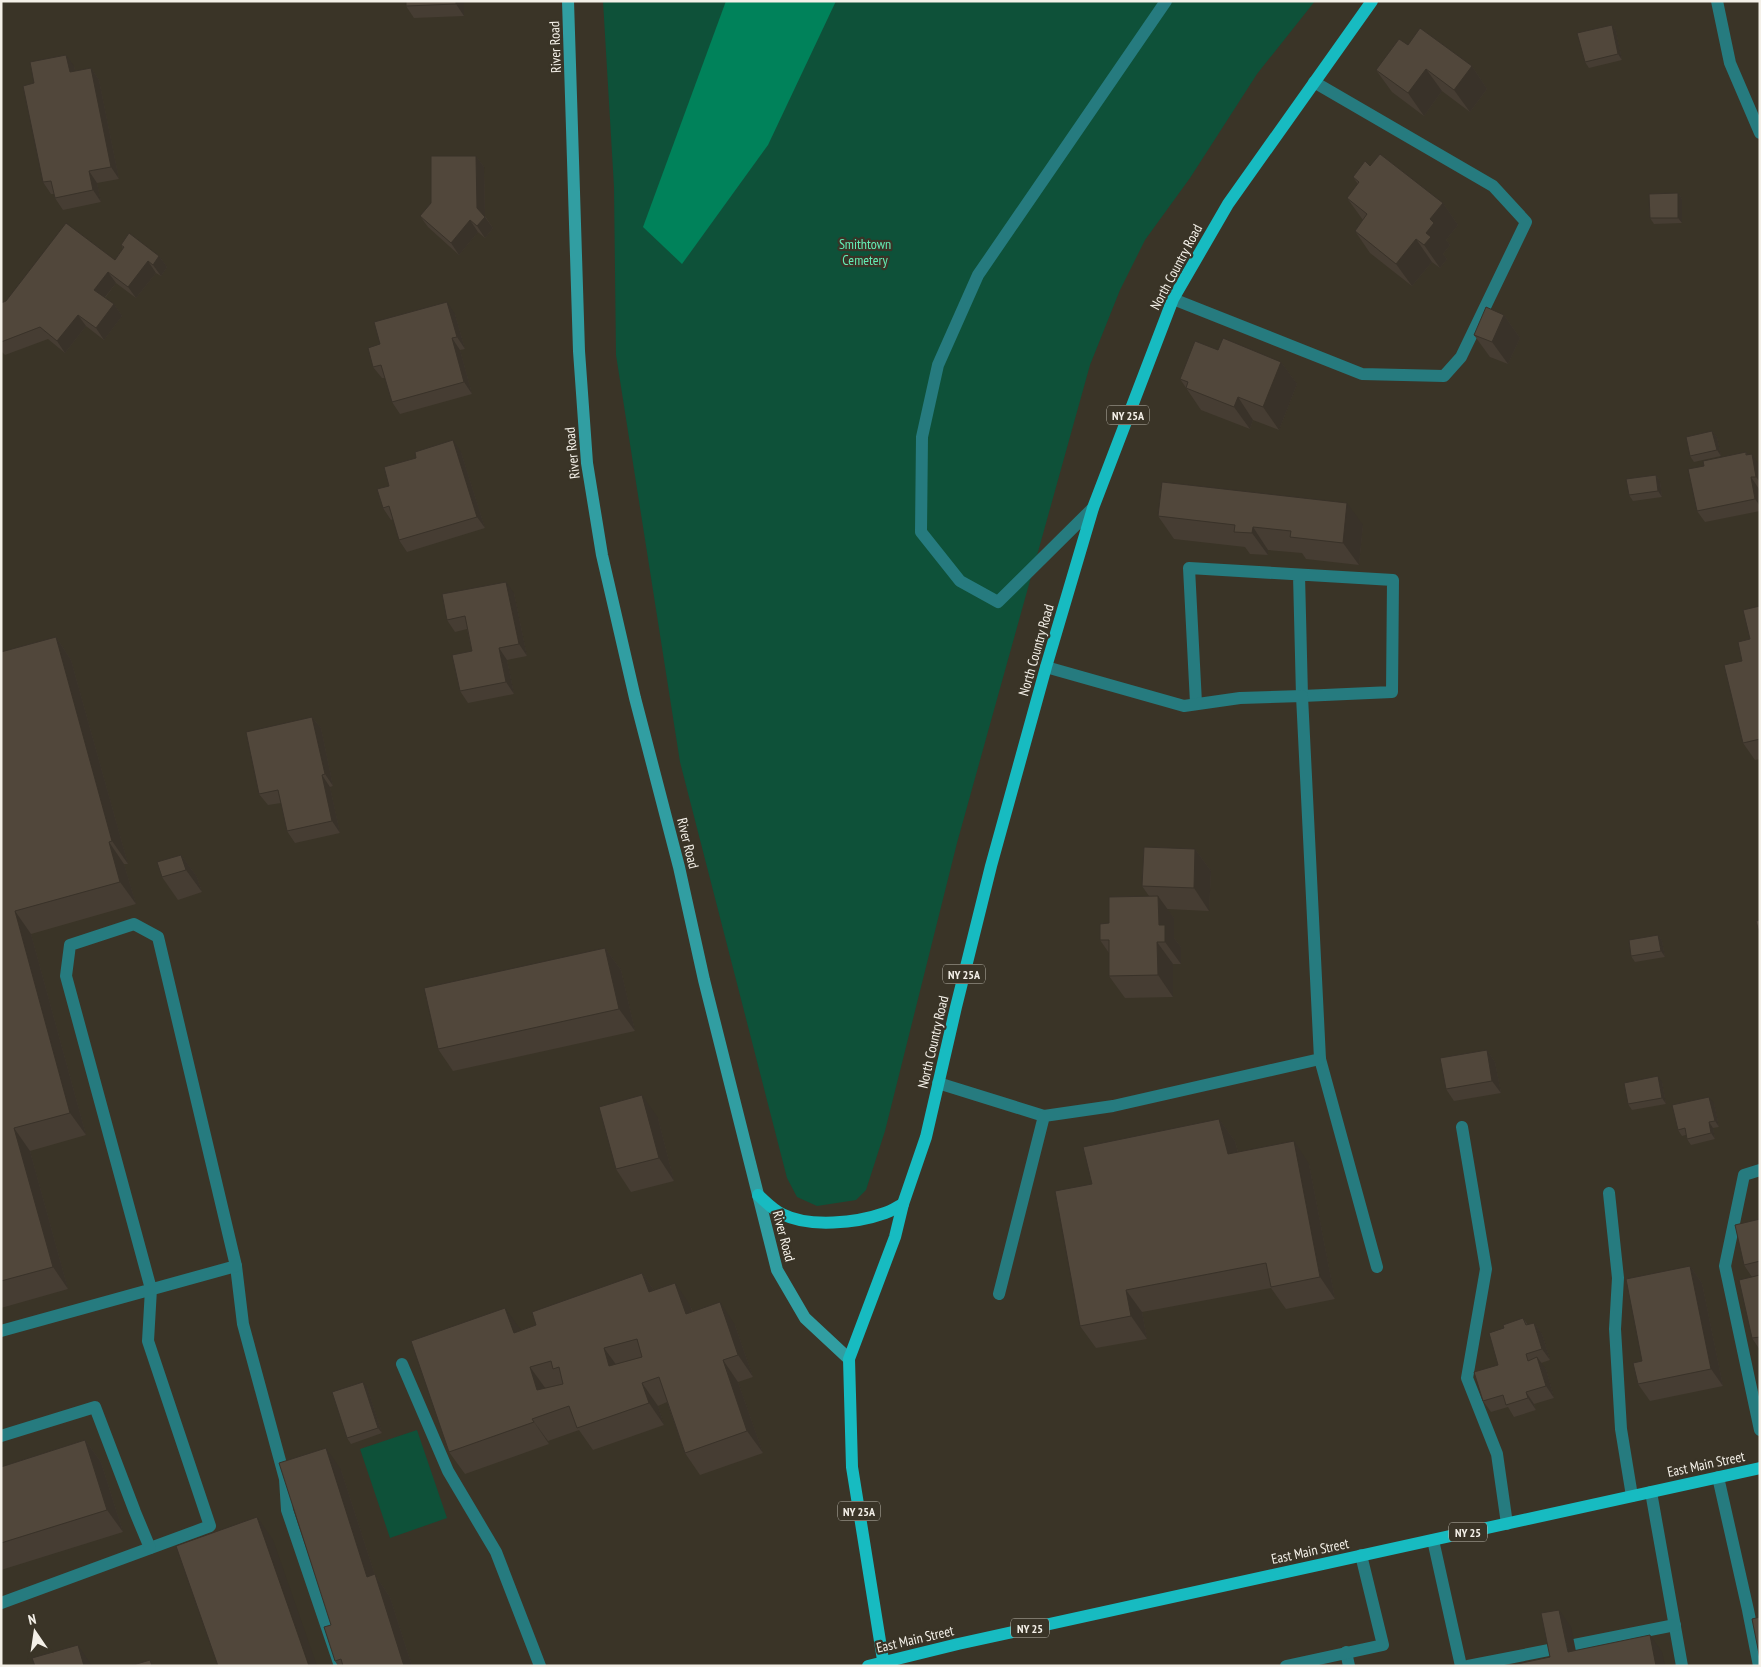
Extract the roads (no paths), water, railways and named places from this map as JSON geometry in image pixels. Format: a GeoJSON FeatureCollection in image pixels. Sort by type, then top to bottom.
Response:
{"type":"FeatureCollection","features":[{"type":"Feature","properties":{"kind":"main road","name":"North Country Road"},"geometry":{"type":"LineString","coordinates":[[849,1359],[895,1237],[903,1204],[926,1137],[992,866],[1046,667],[1093,508],[1173,299],[1228,204],[1372,1]]}},
{"type":"Feature","properties":{"kind":"main road"},"geometry":{"type":"LineString","coordinates":[[758,1195],[781,1214],[797,1220],[810,1222],[857,1219],[886,1213],[903,1204]]}},
{"type":"Feature","properties":{"kind":"main road","name":"NY 25A"},"geometry":{"type":"LineString","coordinates":[[849,1359],[852,1466],[884,1663]]}},
{"type":"Feature","properties":{"kind":"main road","name":"East Main Street"},"geometry":{"type":"LineString","coordinates":[[868,1666],[1760,1468]]}},
{"type":"Feature","properties":{"kind":"street","name":"River Road"},"geometry":{"type":"LineString","coordinates":[[568,1],[579,351],[587,463],[602,555],[634,698],[679,867],[706,989],[777,1270],[805,1318],[849,1359]]}},
{"type":"Feature","properties":{"kind":"street"},"geometry":{"type":"LineString","coordinates":[[1093,508],[998,602],[960,581],[921,532],[922,437],[938,365],[978,276],[1166,1]]}},
{"type":"Feature","properties":{"kind":"street"},"geometry":{"type":"LineString","coordinates":[[1717,1],[1730,63],[1760,133]]}},
{"type":"Feature","properties":{"kind":"street"},"geometry":{"type":"LineString","coordinates":[[1173,299],[1362,374],[1444,376],[1461,357],[1526,222],[1494,186],[1314,82]]}},
{"type":"Feature","properties":{"kind":"street"},"geometry":{"type":"LineString","coordinates":[[1046,667],[1184,706],[1240,698],[1392,692],[1393,580],[1189,568],[1196,703]]}},
{"type":"Feature","properties":{"kind":"street"},"geometry":{"type":"LineString","coordinates":[[1299,574],[1302,696],[1320,1059],[1377,1267]]}},
{"type":"Feature","properties":{"kind":"street"},"geometry":{"type":"LineString","coordinates":[[1,1603],[210,1526],[148,1341],[151,1289],[66,976],[70,945],[134,924],[158,937],[236,1266],[243,1324],[285,1479],[286,1510],[340,1666]]}},
{"type":"Feature","properties":{"kind":"street"},"geometry":{"type":"LineString","coordinates":[[938,1083],[1044,1116],[1113,1106],[1320,1059]]}},
{"type":"Feature","properties":{"kind":"street"},"geometry":{"type":"LineString","coordinates":[[999,1294],[1044,1116]]}},
{"type":"Feature","properties":{"kind":"street"},"geometry":{"type":"LineString","coordinates":[[1462,1127],[1486,1269],[1466,1378],[1497,1454],[1507,1524]]}},
{"type":"Feature","properties":{"kind":"street"},"geometry":{"type":"LineString","coordinates":[[1760,1170],[1744,1175],[1725,1266],[1760,1430]]}},
{"type":"Feature","properties":{"kind":"street"},"geometry":{"type":"LineString","coordinates":[[1610,1193],[1618,1278],[1615,1329],[1621,1429],[1632,1496]]}},
{"type":"Feature","properties":{"kind":"street"},"geometry":{"type":"LineString","coordinates":[[1,1331],[236,1266]]}},
{"type":"Feature","properties":{"kind":"street"},"geometry":{"type":"LineString","coordinates":[[402,1364],[448,1471],[496,1552],[540,1666]]}},
{"type":"Feature","properties":{"kind":"street"},"geometry":{"type":"LineString","coordinates":[[1,1436],[95,1407],[150,1548]]}},
{"type":"Feature","properties":{"kind":"street"},"geometry":{"type":"LineString","coordinates":[[1718,1477],[1759,1666]]}},
{"type":"Feature","properties":{"kind":"street"},"geometry":{"type":"LineString","coordinates":[[1651,1492],[1682,1666]]}},
{"type":"Feature","properties":{"kind":"street"},"geometry":{"type":"LineString","coordinates":[[1433,1540],[1461,1666]]}},
{"type":"Feature","properties":{"kind":"street"},"geometry":{"type":"LineString","coordinates":[[1286,1666],[1383,1645],[1361,1556]]}},
{"type":"Feature","properties":{"kind":"street"},"geometry":{"type":"LineString","coordinates":[[1468,1666],[1675,1625]]}},
{"type":"Feature","properties":{"kind":"street"},"geometry":{"type":"LineString","coordinates":[[1346,1652],[1349,1666]]}},
{"type":"Feature","properties":{"kind":"park label","name":"Smithtown Cemetery"},"geometry":{"type":"Point","coordinates":[865,252]}}]}
